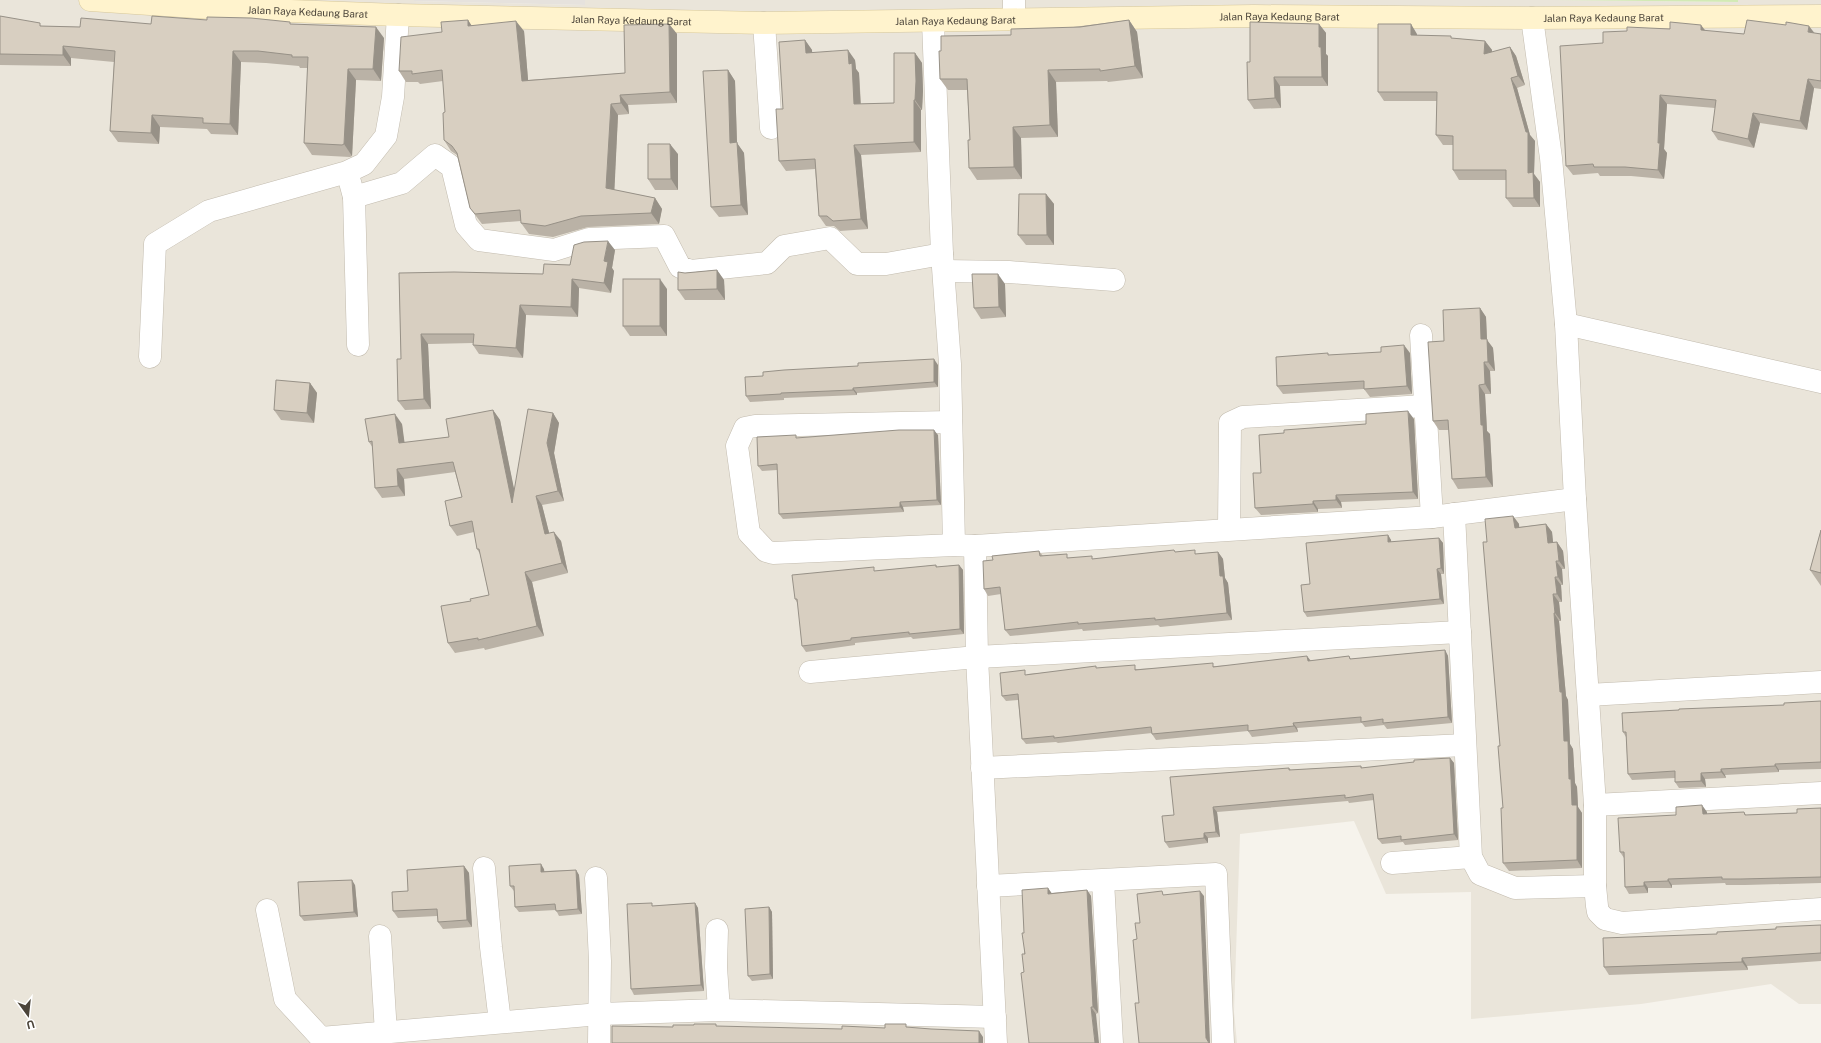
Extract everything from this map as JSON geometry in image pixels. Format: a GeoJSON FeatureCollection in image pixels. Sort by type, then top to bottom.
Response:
{"type":"FeatureCollection","features":[{"type":"Feature","properties":{"kind":"street","name":"Jalan Raya Kedaung Barat"},"geometry":{"type":"LineString","coordinates":[[90,0],[210,8],[398,15],[764,23],[933,22],[1014,10],[1254,16],[1532,18],[1821,16]]}},
{"type":"Feature","properties":{"kind":"street"},"geometry":{"type":"LineString","coordinates":[[150,357],[155,244],[209,211],[347,172],[364,164],[386,136],[394,97],[398,15]]}},
{"type":"Feature","properties":{"kind":"street"},"geometry":{"type":"LineString","coordinates":[[1532,18],[1551,158],[1566,324],[1575,499],[1595,806],[1597,906],[1601,917],[1607,921],[1622,923],[1821,909]]}},
{"type":"Feature","properties":{"kind":"street"},"geometry":{"type":"LineString","coordinates":[[933,22],[943,262],[950,364],[954,545]]}},
{"type":"Feature","properties":{"kind":"street"},"geometry":{"type":"LineString","coordinates":[[764,23],[770,128]]}},
{"type":"Feature","properties":{"kind":"street"},"geometry":{"type":"LineString","coordinates":[[354,197],[402,183],[434,156],[452,167],[466,225],[479,240],[554,250],[589,239],[664,236],[680,267],[692,271],[767,263],[784,246],[830,238],[857,264],[943,262],[1009,272],[1114,280]]}},
{"type":"Feature","properties":{"kind":"street"},"geometry":{"type":"LineString","coordinates":[[347,172],[354,197],[358,345]]}},
{"type":"Feature","properties":{"kind":"street"},"geometry":{"type":"LineString","coordinates":[[1566,324],[1821,382]]}},
{"type":"Feature","properties":{"kind":"street"},"geometry":{"type":"LineString","coordinates":[[1421,335],[1424,406],[1432,516]]}},
{"type":"Feature","properties":{"kind":"street"},"geometry":{"type":"LineString","coordinates":[[1228,529],[1230,423],[1244,417],[1424,406]]}},
{"type":"Feature","properties":{"kind":"street"},"geometry":{"type":"LineString","coordinates":[[951,422],[756,426],[745,428],[737,446],[750,533],[766,551],[773,553],[954,545],[976,546],[1432,516],[1575,499]]}},
{"type":"Feature","properties":{"kind":"street"},"geometry":{"type":"LineString","coordinates":[[1454,514],[1471,856],[1480,874],[1515,888],[1596,886]]}},
{"type":"Feature","properties":{"kind":"street"},"geometry":{"type":"LineString","coordinates":[[976,546],[977,657],[996,1043]]}},
{"type":"Feature","properties":{"kind":"street"},"geometry":{"type":"LineString","coordinates":[[810,672],[977,657],[1460,632]]}},
{"type":"Feature","properties":{"kind":"street"},"geometry":{"type":"LineString","coordinates":[[1588,695],[1821,682]]}},
{"type":"Feature","properties":{"kind":"street"},"geometry":{"type":"LineString","coordinates":[[982,768],[1465,745]]}},
{"type":"Feature","properties":{"kind":"street"},"geometry":{"type":"LineString","coordinates":[[1595,806],[1821,792]]}},
{"type":"Feature","properties":{"kind":"street"},"geometry":{"type":"LineString","coordinates":[[1392,863],[1471,856]]}},
{"type":"Feature","properties":{"kind":"street"},"geometry":{"type":"LineString","coordinates":[[484,868],[491,947],[500,1022]]}},
{"type":"Feature","properties":{"kind":"street"},"geometry":{"type":"LineString","coordinates":[[988,886],[1216,874],[1223,1043]]}},
{"type":"Feature","properties":{"kind":"street"},"geometry":{"type":"LineString","coordinates":[[596,878],[600,961],[599,1043]]}},
{"type":"Feature","properties":{"kind":"street"},"geometry":{"type":"LineString","coordinates":[[1103,881],[1112,1043]]}},
{"type":"Feature","properties":{"kind":"street"},"geometry":{"type":"LineString","coordinates":[[268,910],[285,999],[321,1038],[600,1014],[719,1010],[995,1017]]}},
{"type":"Feature","properties":{"kind":"street"},"geometry":{"type":"LineString","coordinates":[[717,930],[716,967],[719,1010]]}},
{"type":"Feature","properties":{"kind":"street"},"geometry":{"type":"LineString","coordinates":[[380,936],[386,1033]]}},
{"type":"Feature","properties":{"kind":"shaded area"},"geometry":{"type":"Polygon","coordinates":[[[0,0],[414,0],[584,5],[585,0],[1554,0],[1738,2],[1738,0],[1821,0],[1821,1004],[1799,1004],[1771,984],[1641,1004],[1471,1019],[1471,892],[1386,894],[1354,821],[1240,834],[1234,1012],[1237,1043],[0,1043],[0,0]]]}},
{"type":"Feature","properties":{"kind":"shaded area"},"geometry":{"type":"Polygon","coordinates":[[[585,0],[585,5],[414,1],[585,0]]]}},
{"type":"Feature","properties":{"kind":"green space"},"geometry":{"type":"Polygon","coordinates":[[[1554,0],[1738,0],[1738,2],[1554,0]]]}},
{"type":"Feature","properties":{"kind":"building"},"geometry":{"type":"Polygon","coordinates":[[[0,16],[40,23],[40,26],[80,27],[81,18],[151,24],[152,16],[207,20],[207,17],[251,18],[290,22],[290,24],[376,27],[373,69],[348,69],[344,144],[342,145],[304,143],[308,57],[292,57],[292,55],[258,51],[233,51],[230,124],[203,123],[203,118],[152,115],[151,133],[110,131],[115,51],[63,46],[63,55],[0,54],[0,16]]]}},
{"type":"Feature","properties":{"kind":"building"},"geometry":{"type":"Polygon","coordinates":[[[468,20],[468,26],[516,21],[522,81],[625,73],[624,25],[669,24],[670,92],[620,95],[621,103],[611,104],[606,188],[655,198],[651,213],[581,216],[545,226],[521,223],[520,210],[475,214],[470,208],[457,153],[452,146],[444,140],[443,113],[445,112],[442,70],[412,74],[412,71],[399,71],[401,37],[442,32],[441,22],[468,20]]]}},
{"type":"Feature","properties":{"kind":"building"},"geometry":{"type":"Polygon","coordinates":[[[1129,20],[1135,66],[1100,71],[1100,69],[1048,70],[1050,125],[1013,127],[1014,167],[969,168],[968,140],[970,140],[967,79],[940,79],[939,51],[941,51],[941,36],[1011,35],[1011,29],[1080,27],[1129,20]]]}},
{"type":"Feature","properties":{"kind":"building"},"geometry":{"type":"Polygon","coordinates":[[[1747,20],[1786,25],[1786,22],[1809,26],[1808,32],[1821,34],[1821,81],[1808,79],[1800,121],[1753,113],[1748,139],[1712,131],[1716,100],[1660,95],[1658,143],[1660,143],[1658,170],[1625,167],[1594,167],[1593,164],[1566,166],[1560,46],[1603,43],[1603,32],[1627,31],[1627,27],[1670,29],[1670,22],[1701,25],[1701,30],[1744,34],[1747,20]]]}},
{"type":"Feature","properties":{"kind":"building"},"geometry":{"type":"Polygon","coordinates":[[[1250,22],[1319,24],[1319,47],[1321,47],[1322,77],[1274,77],[1275,98],[1248,100],[1247,62],[1250,62],[1250,22]]]}},
{"type":"Feature","properties":{"kind":"building"},"geometry":{"type":"Polygon","coordinates":[[[1378,24],[1411,24],[1411,35],[1451,36],[1451,38],[1485,41],[1484,54],[1510,47],[1518,76],[1511,78],[1526,132],[1528,132],[1528,173],[1533,172],[1534,198],[1506,198],[1506,170],[1453,170],[1453,136],[1436,135],[1437,92],[1378,92],[1378,24]]]}},
{"type":"Feature","properties":{"kind":"building"},"geometry":{"type":"Polygon","coordinates":[[[805,40],[806,53],[848,50],[849,64],[852,63],[854,104],[894,103],[894,53],[915,53],[916,81],[914,100],[914,142],[854,145],[861,219],[833,221],[827,216],[819,216],[815,159],[779,161],[776,109],[783,109],[779,42],[805,40]]]}},
{"type":"Feature","properties":{"kind":"building"},"geometry":{"type":"Polygon","coordinates":[[[728,70],[730,143],[737,142],[741,205],[711,207],[703,71],[728,70]]]}},
{"type":"Feature","properties":{"kind":"building"},"geometry":{"type":"Polygon","coordinates":[[[648,144],[670,144],[671,179],[648,179],[648,144]]]}},
{"type":"Feature","properties":{"kind":"building"},"geometry":{"type":"Polygon","coordinates":[[[1019,194],[1046,194],[1047,235],[1018,235],[1019,194]]]}},
{"type":"Feature","properties":{"kind":"building"},"geometry":{"type":"Polygon","coordinates":[[[608,241],[604,261],[608,262],[604,283],[572,279],[571,307],[520,305],[516,348],[473,345],[474,334],[421,334],[424,399],[398,401],[397,359],[401,359],[399,273],[454,272],[543,274],[544,264],[570,265],[574,245],[584,242],[608,241]]]}},
{"type":"Feature","properties":{"kind":"building"},"geometry":{"type":"Polygon","coordinates":[[[717,270],[717,289],[678,290],[678,272],[685,273],[717,270]]]}},
{"type":"Feature","properties":{"kind":"building"},"geometry":{"type":"Polygon","coordinates":[[[972,274],[998,274],[999,307],[974,308],[972,274]]]}},
{"type":"Feature","properties":{"kind":"building"},"geometry":{"type":"Polygon","coordinates":[[[623,279],[660,279],[660,326],[623,326],[623,279]]]}},
{"type":"Feature","properties":{"kind":"building"},"geometry":{"type":"Polygon","coordinates":[[[1480,308],[1481,339],[1487,339],[1488,362],[1484,362],[1485,384],[1479,385],[1486,477],[1452,479],[1448,420],[1433,421],[1428,342],[1444,341],[1443,310],[1480,308]]]}},
{"type":"Feature","properties":{"kind":"building"},"geometry":{"type":"Polygon","coordinates":[[[1404,345],[1407,386],[1364,389],[1364,381],[1277,386],[1276,357],[1328,353],[1328,355],[1381,352],[1381,347],[1404,345]]]}},
{"type":"Feature","properties":{"kind":"building"},"geometry":{"type":"Polygon","coordinates":[[[934,359],[934,382],[853,388],[853,390],[746,396],[745,377],[763,376],[763,372],[858,366],[858,363],[934,359]]]}},
{"type":"Feature","properties":{"kind":"building"},"geometry":{"type":"Polygon","coordinates":[[[276,380],[310,383],[307,413],[274,410],[276,380]]]}},
{"type":"Feature","properties":{"kind":"building"},"geometry":{"type":"Polygon","coordinates":[[[528,409],[553,413],[547,443],[558,491],[536,496],[545,534],[554,532],[562,563],[525,572],[537,626],[478,640],[478,638],[448,643],[441,606],[471,601],[470,599],[489,595],[479,549],[477,549],[472,521],[450,526],[445,501],[462,497],[453,462],[397,469],[398,486],[375,488],[372,441],[369,442],[365,419],[395,414],[399,443],[449,437],[446,419],[493,410],[512,503],[528,409]]]}},
{"type":"Feature","properties":{"kind":"building"},"geometry":{"type":"Polygon","coordinates":[[[1408,411],[1413,492],[1336,495],[1336,500],[1313,501],[1313,504],[1255,508],[1253,473],[1261,473],[1259,435],[1284,433],[1284,430],[1366,424],[1366,414],[1408,411]]]}},
{"type":"Feature","properties":{"kind":"building"},"geometry":{"type":"Polygon","coordinates":[[[899,430],[934,430],[937,500],[900,502],[900,507],[779,514],[777,464],[758,466],[757,437],[796,435],[796,438],[899,430]]]}},
{"type":"Feature","properties":{"kind":"building"},"geometry":{"type":"Polygon","coordinates":[[[1513,516],[1515,528],[1546,524],[1548,543],[1557,542],[1559,561],[1556,561],[1558,577],[1555,577],[1557,594],[1553,594],[1554,613],[1560,692],[1562,692],[1564,741],[1568,741],[1569,779],[1571,779],[1572,805],[1577,805],[1577,860],[1503,863],[1501,808],[1503,808],[1498,746],[1500,746],[1483,542],[1487,542],[1485,519],[1513,516]]]}},
{"type":"Feature","properties":{"kind":"building"},"geometry":{"type":"Polygon","coordinates":[[[1821,530],[1821,573],[1810,570],[1821,530]]]}},
{"type":"Feature","properties":{"kind":"building"},"geometry":{"type":"Polygon","coordinates":[[[1388,535],[1388,542],[1439,538],[1441,568],[1437,569],[1440,599],[1304,612],[1301,585],[1310,584],[1306,543],[1388,535]]]}},
{"type":"Feature","properties":{"kind":"building"},"geometry":{"type":"Polygon","coordinates":[[[1174,550],[1175,552],[1195,550],[1195,554],[1218,552],[1220,576],[1223,576],[1227,613],[1155,620],[1155,618],[1078,624],[1078,622],[1005,630],[1000,587],[984,589],[983,561],[993,560],[992,556],[1039,551],[1040,556],[1067,554],[1067,558],[1092,556],[1092,559],[1174,550]]]}},
{"type":"Feature","properties":{"kind":"building"},"geometry":{"type":"Polygon","coordinates":[[[936,565],[936,567],[959,565],[960,629],[909,634],[909,632],[851,638],[851,640],[802,646],[797,599],[795,599],[792,575],[874,567],[874,571],[936,565]]]}},
{"type":"Feature","properties":{"kind":"building"},"geometry":{"type":"Polygon","coordinates":[[[1445,650],[1448,717],[1383,723],[1383,719],[1361,722],[1361,717],[1293,723],[1294,726],[1248,731],[1248,725],[1152,734],[1151,727],[1054,738],[1054,736],[1022,739],[1018,694],[1002,696],[1000,673],[1025,670],[1025,675],[1096,666],[1096,668],[1135,665],[1135,670],[1213,663],[1213,667],[1307,656],[1308,661],[1349,656],[1350,659],[1445,650]]]}},
{"type":"Feature","properties":{"kind":"building"},"geometry":{"type":"Polygon","coordinates":[[[1821,701],[1821,762],[1775,764],[1775,766],[1721,769],[1721,772],[1701,773],[1701,781],[1675,782],[1675,771],[1628,774],[1626,732],[1623,732],[1622,713],[1784,705],[1784,703],[1821,701]]]}},
{"type":"Feature","properties":{"kind":"building"},"geometry":{"type":"Polygon","coordinates":[[[1450,758],[1454,834],[1401,840],[1401,836],[1378,839],[1373,794],[1345,798],[1345,795],[1213,807],[1216,832],[1204,833],[1204,838],[1165,842],[1162,816],[1174,815],[1170,777],[1289,768],[1289,770],[1361,766],[1361,768],[1414,762],[1414,760],[1450,758]]]}},
{"type":"Feature","properties":{"kind":"building"},"geometry":{"type":"Polygon","coordinates":[[[1702,805],[1703,814],[1744,812],[1745,815],[1797,813],[1797,809],[1821,808],[1821,877],[1722,879],[1722,877],[1668,879],[1668,881],[1644,882],[1644,886],[1625,887],[1624,852],[1620,852],[1618,818],[1676,815],[1676,807],[1702,805]]]}},
{"type":"Feature","properties":{"kind":"building"},"geometry":{"type":"Polygon","coordinates":[[[541,864],[541,872],[576,870],[578,909],[556,911],[555,904],[515,907],[514,886],[510,886],[509,866],[541,864]]]}},
{"type":"Feature","properties":{"kind":"building"},"geometry":{"type":"Polygon","coordinates":[[[464,866],[467,920],[438,922],[437,909],[393,911],[392,892],[408,891],[407,870],[464,866]]]}},
{"type":"Feature","properties":{"kind":"building"},"geometry":{"type":"Polygon","coordinates":[[[352,880],[354,912],[300,916],[298,882],[352,880]]]}},
{"type":"Feature","properties":{"kind":"building"},"geometry":{"type":"Polygon","coordinates":[[[1048,888],[1048,894],[1087,890],[1093,1007],[1091,1007],[1095,1043],[1029,1043],[1021,973],[1024,972],[1022,954],[1025,954],[1022,933],[1024,933],[1022,890],[1048,888]]]}},
{"type":"Feature","properties":{"kind":"building"},"geometry":{"type":"Polygon","coordinates":[[[1162,891],[1163,895],[1200,891],[1206,1038],[1209,1043],[1139,1043],[1135,1003],[1139,1003],[1133,940],[1137,939],[1135,923],[1140,923],[1137,894],[1162,891]]]}},
{"type":"Feature","properties":{"kind":"building"},"geometry":{"type":"Polygon","coordinates":[[[652,903],[652,906],[695,903],[701,985],[631,989],[627,904],[652,903]]]}},
{"type":"Feature","properties":{"kind":"building"},"geometry":{"type":"Polygon","coordinates":[[[769,907],[770,974],[748,976],[745,909],[769,907]]]}},
{"type":"Feature","properties":{"kind":"building"},"geometry":{"type":"Polygon","coordinates":[[[1821,925],[1821,953],[1742,958],[1742,962],[1604,967],[1603,938],[1717,934],[1717,932],[1821,925]]]}},
{"type":"Feature","properties":{"kind":"building"},"geometry":{"type":"Polygon","coordinates":[[[716,1024],[716,1026],[842,1029],[842,1026],[885,1028],[885,1024],[906,1024],[906,1027],[979,1031],[979,1043],[612,1043],[612,1026],[673,1027],[673,1025],[716,1024]]]}}]}
